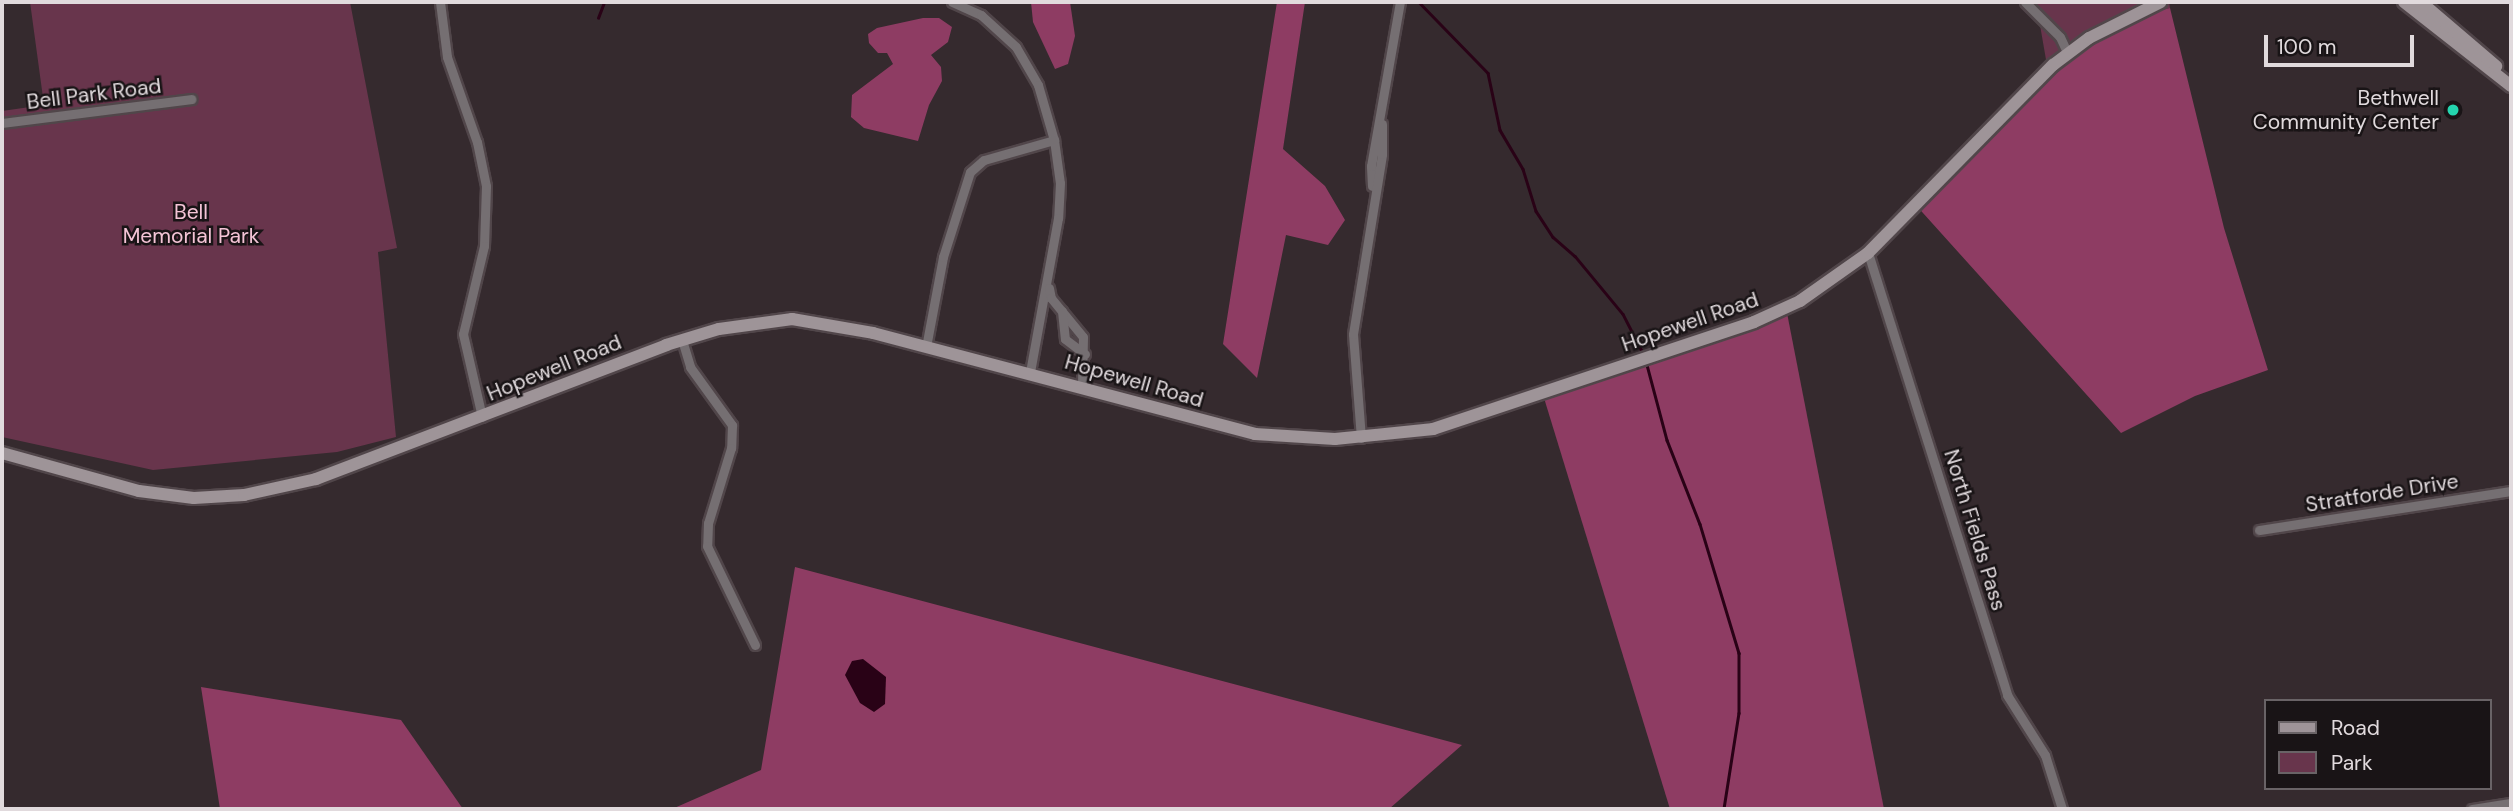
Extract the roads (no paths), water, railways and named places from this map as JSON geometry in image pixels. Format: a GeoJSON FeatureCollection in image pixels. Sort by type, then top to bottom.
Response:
{"type":"FeatureCollection","features":[{"type":"Feature","properties":{"kind":"street"},"geometry":{"type":"LineString","coordinates":[[440,2],[447,57],[477,142],[486,186],[484,246],[464,334],[482,417]]}},
{"type":"Feature","properties":{"kind":"street"},"geometry":{"type":"LineString","coordinates":[[952,2],[981,15],[1016,47],[1038,85],[1054,140],[1060,183],[1048,276],[1030,372]]}},
{"type":"Feature","properties":{"kind":"street"},"geometry":{"type":"LineString","coordinates":[[1361,438],[1353,334],[1373,194],[1371,166],[1382,124],[1401,2]]}},
{"type":"Feature","properties":{"kind":"street"},"geometry":{"type":"LineString","coordinates":[[2025,2],[2060,37],[2068,54]]}},
{"type":"Feature","properties":{"kind":"street","name":"Hopewell Road"},"geometry":{"type":"LineString","coordinates":[[2,453],[139,491],[219,497],[307,481],[682,340],[719,329],[792,319],[829,323],[926,346],[1255,433],[1361,438],[1441,426],[1754,322],[1800,301],[1868,253],[2018,96],[2068,54],[2128,15],[2161,2]]}},
{"type":"Feature","properties":{"kind":"street"},"geometry":{"type":"LineString","coordinates":[[2404,2],[2511,86]]}},
{"type":"Feature","properties":{"kind":"street"},"geometry":{"type":"LineString","coordinates":[[2421,2],[2511,81]]}},
{"type":"Feature","properties":{"kind":"street","name":"Bell Park Road"},"geometry":{"type":"LineString","coordinates":[[2,123],[191,99]]}},
{"type":"Feature","properties":{"kind":"street"},"geometry":{"type":"LineString","coordinates":[[926,346],[943,257],[970,172],[984,160],[1054,140]]}},
{"type":"Feature","properties":{"kind":"street","name":"North Fields Pass"},"geometry":{"type":"LineString","coordinates":[[1868,253],[2007,695],[2045,755],[2062,809]]}},
{"type":"Feature","properties":{"kind":"street"},"geometry":{"type":"LineString","coordinates":[[1048,276],[1051,298],[1083,337],[1085,354],[1082,386]]}},
{"type":"Feature","properties":{"kind":"street"},"geometry":{"type":"LineString","coordinates":[[1062,311],[1065,339],[1085,354]]}},
{"type":"Feature","properties":{"kind":"street"},"geometry":{"type":"LineString","coordinates":[[682,340],[690,366],[732,425],[732,448],[708,523],[707,546],[755,645]]}},
{"type":"Feature","properties":{"kind":"street","name":"Stratforde Drive"},"geometry":{"type":"LineString","coordinates":[[2259,530],[2511,491]]}},
{"type":"Feature","properties":{"kind":"street"},"geometry":{"type":"LineString","coordinates":[[2472,809],[2511,803]]}},
{"type":"Feature","properties":{"kind":"waterway"},"geometry":{"type":"LineString","coordinates":[[598,18],[604,2]]}},
{"type":"Feature","properties":{"kind":"waterway"},"geometry":{"type":"LineString","coordinates":[[1419,2],[1488,73],[1500,130],[1523,169],[1536,211],[1553,237],[1575,256],[1623,314],[1644,355]]}},
{"type":"Feature","properties":{"kind":"waterway"},"geometry":{"type":"LineString","coordinates":[[1646,361],[1667,440],[1700,524],[1739,653],[1739,713],[1724,809]]}},
{"type":"Feature","properties":{"kind":"place","name":"Bethwell Community Center"},"geometry":{"type":"Point","coordinates":[2453,110]}},
{"type":"Feature","properties":{"kind":"park label","name":"Bell Memorial Park"},"geometry":{"type":"Point","coordinates":[191,224]}}]}
